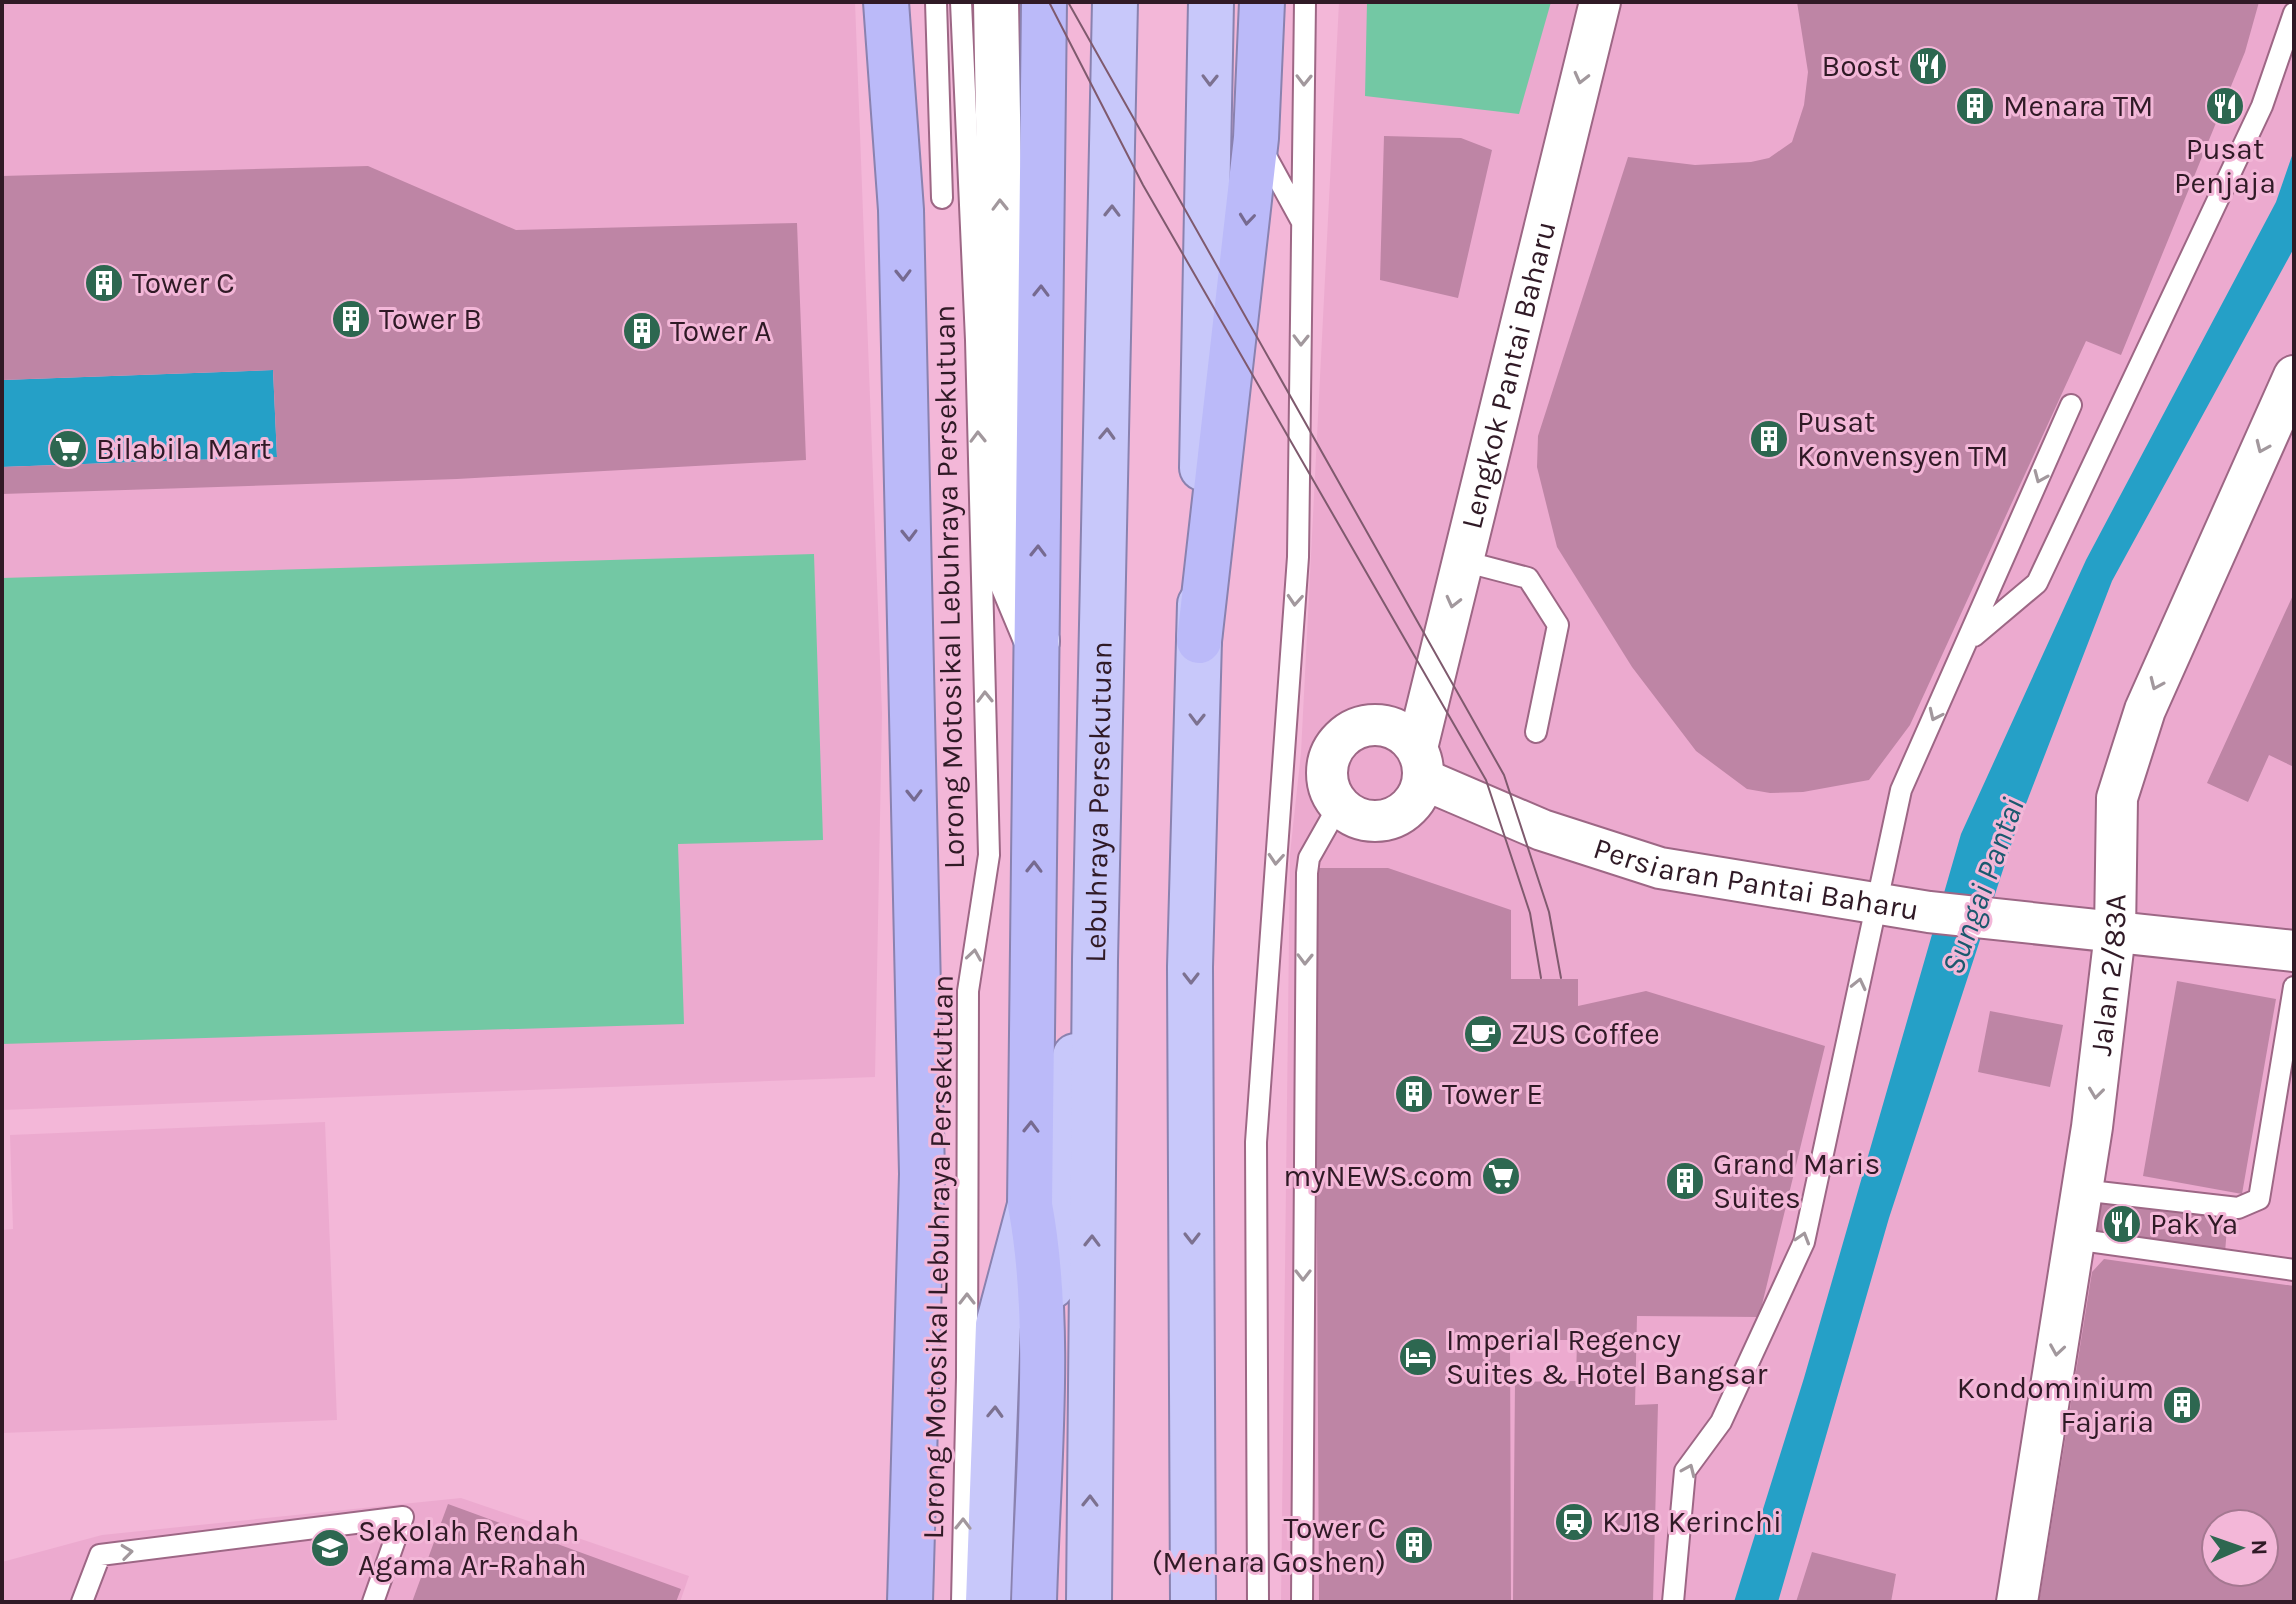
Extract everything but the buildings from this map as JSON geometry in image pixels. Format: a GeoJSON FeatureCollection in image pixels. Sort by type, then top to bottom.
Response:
{"type":"FeatureCollection","features":[{"type":"Feature","properties":{"kind":"highway"},"geometry":{"type":"LineString","coordinates":[[886,2],[921,204]]}},
{"type":"Feature","properties":{"kind":"highway"},"geometry":{"type":"LineString","coordinates":[[901,2],[921,204],[922,1174],[910,1602]]}},
{"type":"Feature","properties":{"kind":"highway"},"geometry":{"type":"LineString","coordinates":[[1034,1602],[1041,1343],[1038,1248],[1030,1205],[1044,2]]}},
{"type":"Feature","properties":{"kind":"highway","name":"Lebuhraya Persekutuan"},"geometry":{"type":"LineString","coordinates":[[1089,1602],[1095,960],[1115,2]]}},
{"type":"Feature","properties":{"kind":"highway"},"geometry":{"type":"LineString","coordinates":[[1193,1602],[1190,967],[1211,2]]}},
{"type":"Feature","properties":{"kind":"highway"},"geometry":{"type":"LineString","coordinates":[[1199,641],[1256,138],[1262,2]]}},
{"type":"Feature","properties":{"kind":"highway"},"geometry":{"type":"LineString","coordinates":[[1034,1602],[1061,1123],[1095,960]]}},
{"type":"Feature","properties":{"kind":"highway"},"geometry":{"type":"LineString","coordinates":[[988,1602],[998,1325],[1030,1205]]}},
{"type":"Feature","properties":{"kind":"street"},"geometry":{"type":"LineString","coordinates":[[996,2],[1006,567],[1037,641]]}},
{"type":"Feature","properties":{"kind":"street","name":"Lengkok Pantai Baharu"},"geometry":{"type":"LineString","coordinates":[[1420,764],[1463,561],[1600,2]]}},
{"type":"Feature","properties":{"kind":"street","name":"Jalan 2/83A"},"geometry":{"type":"LineString","coordinates":[[2017,1602],[2045,1487],[2115,933],[2117,798],[2145,710],[2294,376]]}},
{"type":"Feature","properties":{"kind":"street"},"geometry":{"type":"LineString","coordinates":[[1377,725],[1406,736],[1420,764],[1409,807],[1381,821],[1366,820],[1339,805],[1331,791],[1329,760],[1347,734],[1377,725]]}},
{"type":"Feature","properties":{"kind":"street","name":"Persiaran Pantai Baharu"},"geometry":{"type":"LineString","coordinates":[[1420,764],[1542,830],[1660,868],[1929,912],[2294,951]]}},
{"type":"Feature","properties":{"kind":"lane"},"geometry":{"type":"LineString","coordinates":[[921,204],[936,2]]}},
{"type":"Feature","properties":{"kind":"lane","name":"Lorong Motosikal Lebuhraya Persekutuan"},"geometry":{"type":"LineString","coordinates":[[961,2],[976,340],[989,855],[968,991],[967,1377],[962,1602]]}},
{"type":"Feature","properties":{"kind":"lane"},"geometry":{"type":"LineString","coordinates":[[1258,1602],[1256,1142],[1298,557],[1305,2]]}},
{"type":"Feature","properties":{"kind":"lane"},"geometry":{"type":"LineString","coordinates":[[1969,640],[2037,583],[2262,106],[2294,13]]}},
{"type":"Feature","properties":{"kind":"lane"},"geometry":{"type":"LineString","coordinates":[[1256,138],[1302,223]]}},
{"type":"Feature","properties":{"kind":"lane"},"geometry":{"type":"LineString","coordinates":[[1673,1602],[1685,1471],[1721,1422],[1804,1242],[1901,790],[2071,405]]}},
{"type":"Feature","properties":{"kind":"lane"},"geometry":{"type":"LineString","coordinates":[[1463,561],[1528,578],[1558,625],[1536,732]]}},
{"type":"Feature","properties":{"kind":"lane"},"geometry":{"type":"LineString","coordinates":[[1302,1602],[1309,1235],[1307,873],[1309,858],[1339,805]]}},
{"type":"Feature","properties":{"kind":"lane"},"geometry":{"type":"LineString","coordinates":[[2081,1190],[2238,1208],[2259,1199],[2294,987]]}},
{"type":"Feature","properties":{"kind":"lane"},"geometry":{"type":"LineString","coordinates":[[2074,1239],[2294,1270]]}},
{"type":"Feature","properties":{"kind":"lane"},"geometry":{"type":"LineString","coordinates":[[82,1602],[100,1555],[403,1517],[373,1602]]}},
{"type":"Feature","properties":{"kind":"shaded area"},"geometry":{"type":"Polygon","coordinates":[[[2,2],[855,2],[882,714],[875,1077],[2,1110],[2,2]]]}},
{"type":"Feature","properties":{"kind":"shaded area"},"geometry":{"type":"Polygon","coordinates":[[[1339,2],[2294,2],[2294,1602],[1281,1602],[1290,854],[1301,753],[1339,2]]]}},
{"type":"Feature","properties":{"kind":"shaded area"},"geometry":{"type":"Polygon","coordinates":[[[325,1122],[337,1420],[2,1433],[2,1230],[13,1229],[10,1135],[325,1122]]]}},
{"type":"Feature","properties":{"kind":"shaded area","name":"Sekolah Rendah Agama Ar-Rahah"},"geometry":{"type":"Polygon","coordinates":[[[461,1498],[689,1576],[680,1602],[2,1602],[2,1562],[102,1535],[461,1498]]]}},
{"type":"Feature","properties":{"kind":"green space"},"geometry":{"type":"Polygon","coordinates":[[[1367,2],[1551,2],[1519,114],[1365,96],[1367,2]]]}},
{"type":"Feature","properties":{"kind":"green space"},"geometry":{"type":"Polygon","coordinates":[[[814,554],[823,840],[678,844],[684,1024],[2,1044],[2,578],[814,554]]]}},
{"type":"Feature","properties":{"kind":"water","name":"Sungai Pantai"},"geometry":{"type":"Polygon","coordinates":[[[2294,150],[2294,248],[2112,581],[2017,827],[1889,1218],[1778,1602],[1734,1602],[1804,1378],[1961,834],[2086,560],[2276,202],[2294,150]]]}},
{"type":"Feature","properties":{"kind":"water"},"geometry":{"type":"Polygon","coordinates":[[[273,370],[277,457],[2,467],[2,380],[273,370]]]}},
{"type":"Feature","properties":{"kind":"tram line"},"geometry":{"type":"LineString","coordinates":[[1049,2],[1143,185],[1486,780],[1530,913],[1541,978]]}},
{"type":"Feature","properties":{"kind":"tram line"},"geometry":{"type":"LineString","coordinates":[[1068,2],[1504,775],[1549,912],[1561,978]]}},
{"type":"Feature","properties":{"kind":"place","name":"Boost"},"geometry":{"type":"Point","coordinates":[1928,66]}},
{"type":"Feature","properties":{"kind":"place","name":"Menara TM"},"geometry":{"type":"Point","coordinates":[1975,106]}},
{"type":"Feature","properties":{"kind":"place","name":"Pusat Penjaja"},"geometry":{"type":"Point","coordinates":[2225,106]}},
{"type":"Feature","properties":{"kind":"place","name":"Tower C"},"geometry":{"type":"Point","coordinates":[104,283]}},
{"type":"Feature","properties":{"kind":"place","name":"Tower B"},"geometry":{"type":"Point","coordinates":[351,319]}},
{"type":"Feature","properties":{"kind":"place","name":"Tower A"},"geometry":{"type":"Point","coordinates":[642,331]}},
{"type":"Feature","properties":{"kind":"place","name":"Pusat Konvensyen TM"},"geometry":{"type":"Point","coordinates":[1769,439]}},
{"type":"Feature","properties":{"kind":"place","name":"Bilabila Mart"},"geometry":{"type":"Point","coordinates":[68,449]}},
{"type":"Feature","properties":{"kind":"place","name":"ZUS Coffee"},"geometry":{"type":"Point","coordinates":[1483,1034]}},
{"type":"Feature","properties":{"kind":"place","name":"Tower E"},"geometry":{"type":"Point","coordinates":[1414,1094]}},
{"type":"Feature","properties":{"kind":"place","name":"myNEWS.com"},"geometry":{"type":"Point","coordinates":[1501,1176]}},
{"type":"Feature","properties":{"kind":"place","name":"Grand Maris Suites"},"geometry":{"type":"Point","coordinates":[1685,1181]}},
{"type":"Feature","properties":{"kind":"place","name":"Pak Ya"},"geometry":{"type":"Point","coordinates":[2122,1224]}},
{"type":"Feature","properties":{"kind":"place","name":"Imperial Regency Suites & Hotel Bangsar"},"geometry":{"type":"Point","coordinates":[1418,1357]}},
{"type":"Feature","properties":{"kind":"place","name":"Kondominium Fajaria"},"geometry":{"type":"Point","coordinates":[2182,1405]}},
{"type":"Feature","properties":{"kind":"place","name":"KJ18 Kerinchi"},"geometry":{"type":"Point","coordinates":[1574,1522]}},
{"type":"Feature","properties":{"kind":"place","name":"Tower C (Menara Goshen)"},"geometry":{"type":"Point","coordinates":[1414,1545]}},
{"type":"Feature","properties":{"kind":"place","name":"Sekolah Rendah Agama Ar-Rahah"},"geometry":{"type":"Point","coordinates":[330,1548]}}]}
